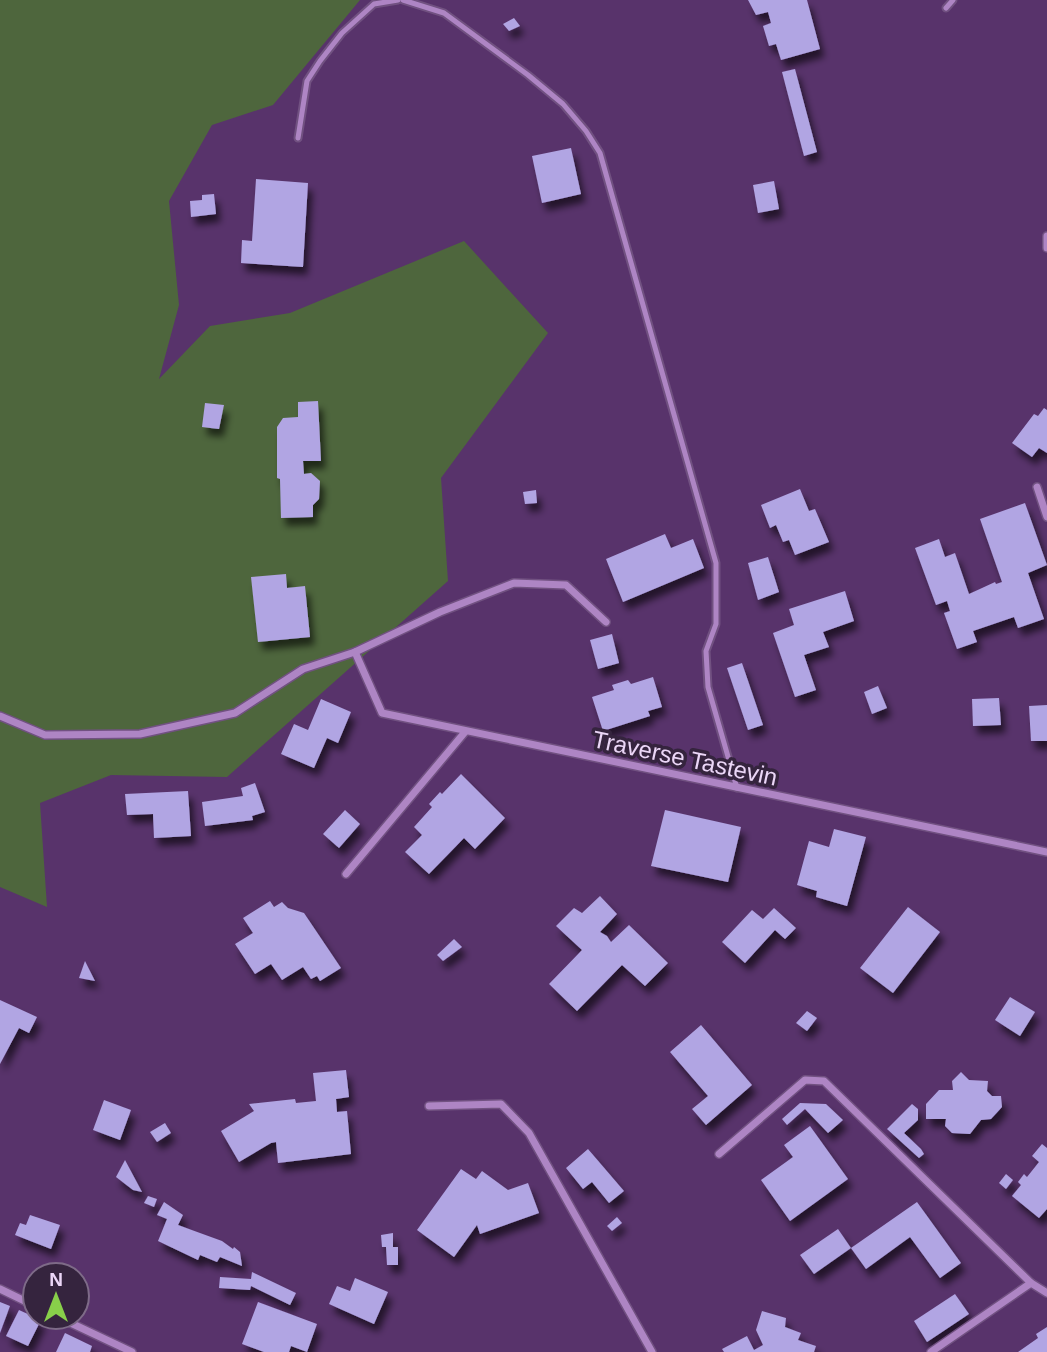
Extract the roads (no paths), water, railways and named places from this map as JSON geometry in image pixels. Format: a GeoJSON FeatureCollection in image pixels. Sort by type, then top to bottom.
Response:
{"type":"FeatureCollection","features":[{"type":"Feature","properties":{"kind":"street"},"geometry":{"type":"LineString","coordinates":[[1047,236],[1047,248]]}},
{"type":"Feature","properties":{"kind":"street"},"geometry":{"type":"LineString","coordinates":[[1037,487],[1047,517]]}},
{"type":"Feature","properties":{"kind":"street"},"geometry":{"type":"LineString","coordinates":[[0,716],[45,735],[140,734],[235,713],[303,669],[355,652],[440,612],[514,583],[566,585],[606,622]]}},
{"type":"Feature","properties":{"kind":"street","name":"Traverse Tastevin"},"geometry":{"type":"LineString","coordinates":[[355,652],[382,713],[1047,852]]}},
{"type":"Feature","properties":{"kind":"street"},"geometry":{"type":"LineString","coordinates":[[346,874],[465,732]]}},
{"type":"Feature","properties":{"kind":"street"},"geometry":{"type":"LineString","coordinates":[[719,1154],[805,1080],[824,1081],[1031,1283],[1047,1293]]}},
{"type":"Feature","properties":{"kind":"street"},"geometry":{"type":"LineString","coordinates":[[429,1106],[501,1104],[529,1133],[652,1352]]}},
{"type":"Feature","properties":{"kind":"street"},"geometry":{"type":"LineString","coordinates":[[931,1352],[1031,1283]]}},
{"type":"Feature","properties":{"kind":"street"},"geometry":{"type":"LineString","coordinates":[[0,1289],[21,1299]]}},
{"type":"Feature","properties":{"kind":"street"},"geometry":{"type":"LineString","coordinates":[[88,1331],[132,1352]]}},
{"type":"Feature","properties":{"kind":"lane"},"geometry":{"type":"LineString","coordinates":[[298,138],[307,81],[320,61],[342,33],[374,4],[400,0],[444,13],[563,104],[586,131],[600,153],[716,563],[716,624],[706,652],[708,687],[737,788]]}},
{"type":"Feature","properties":{"kind":"lane"},"geometry":{"type":"LineString","coordinates":[[946,8],[953,0]]}}]}
